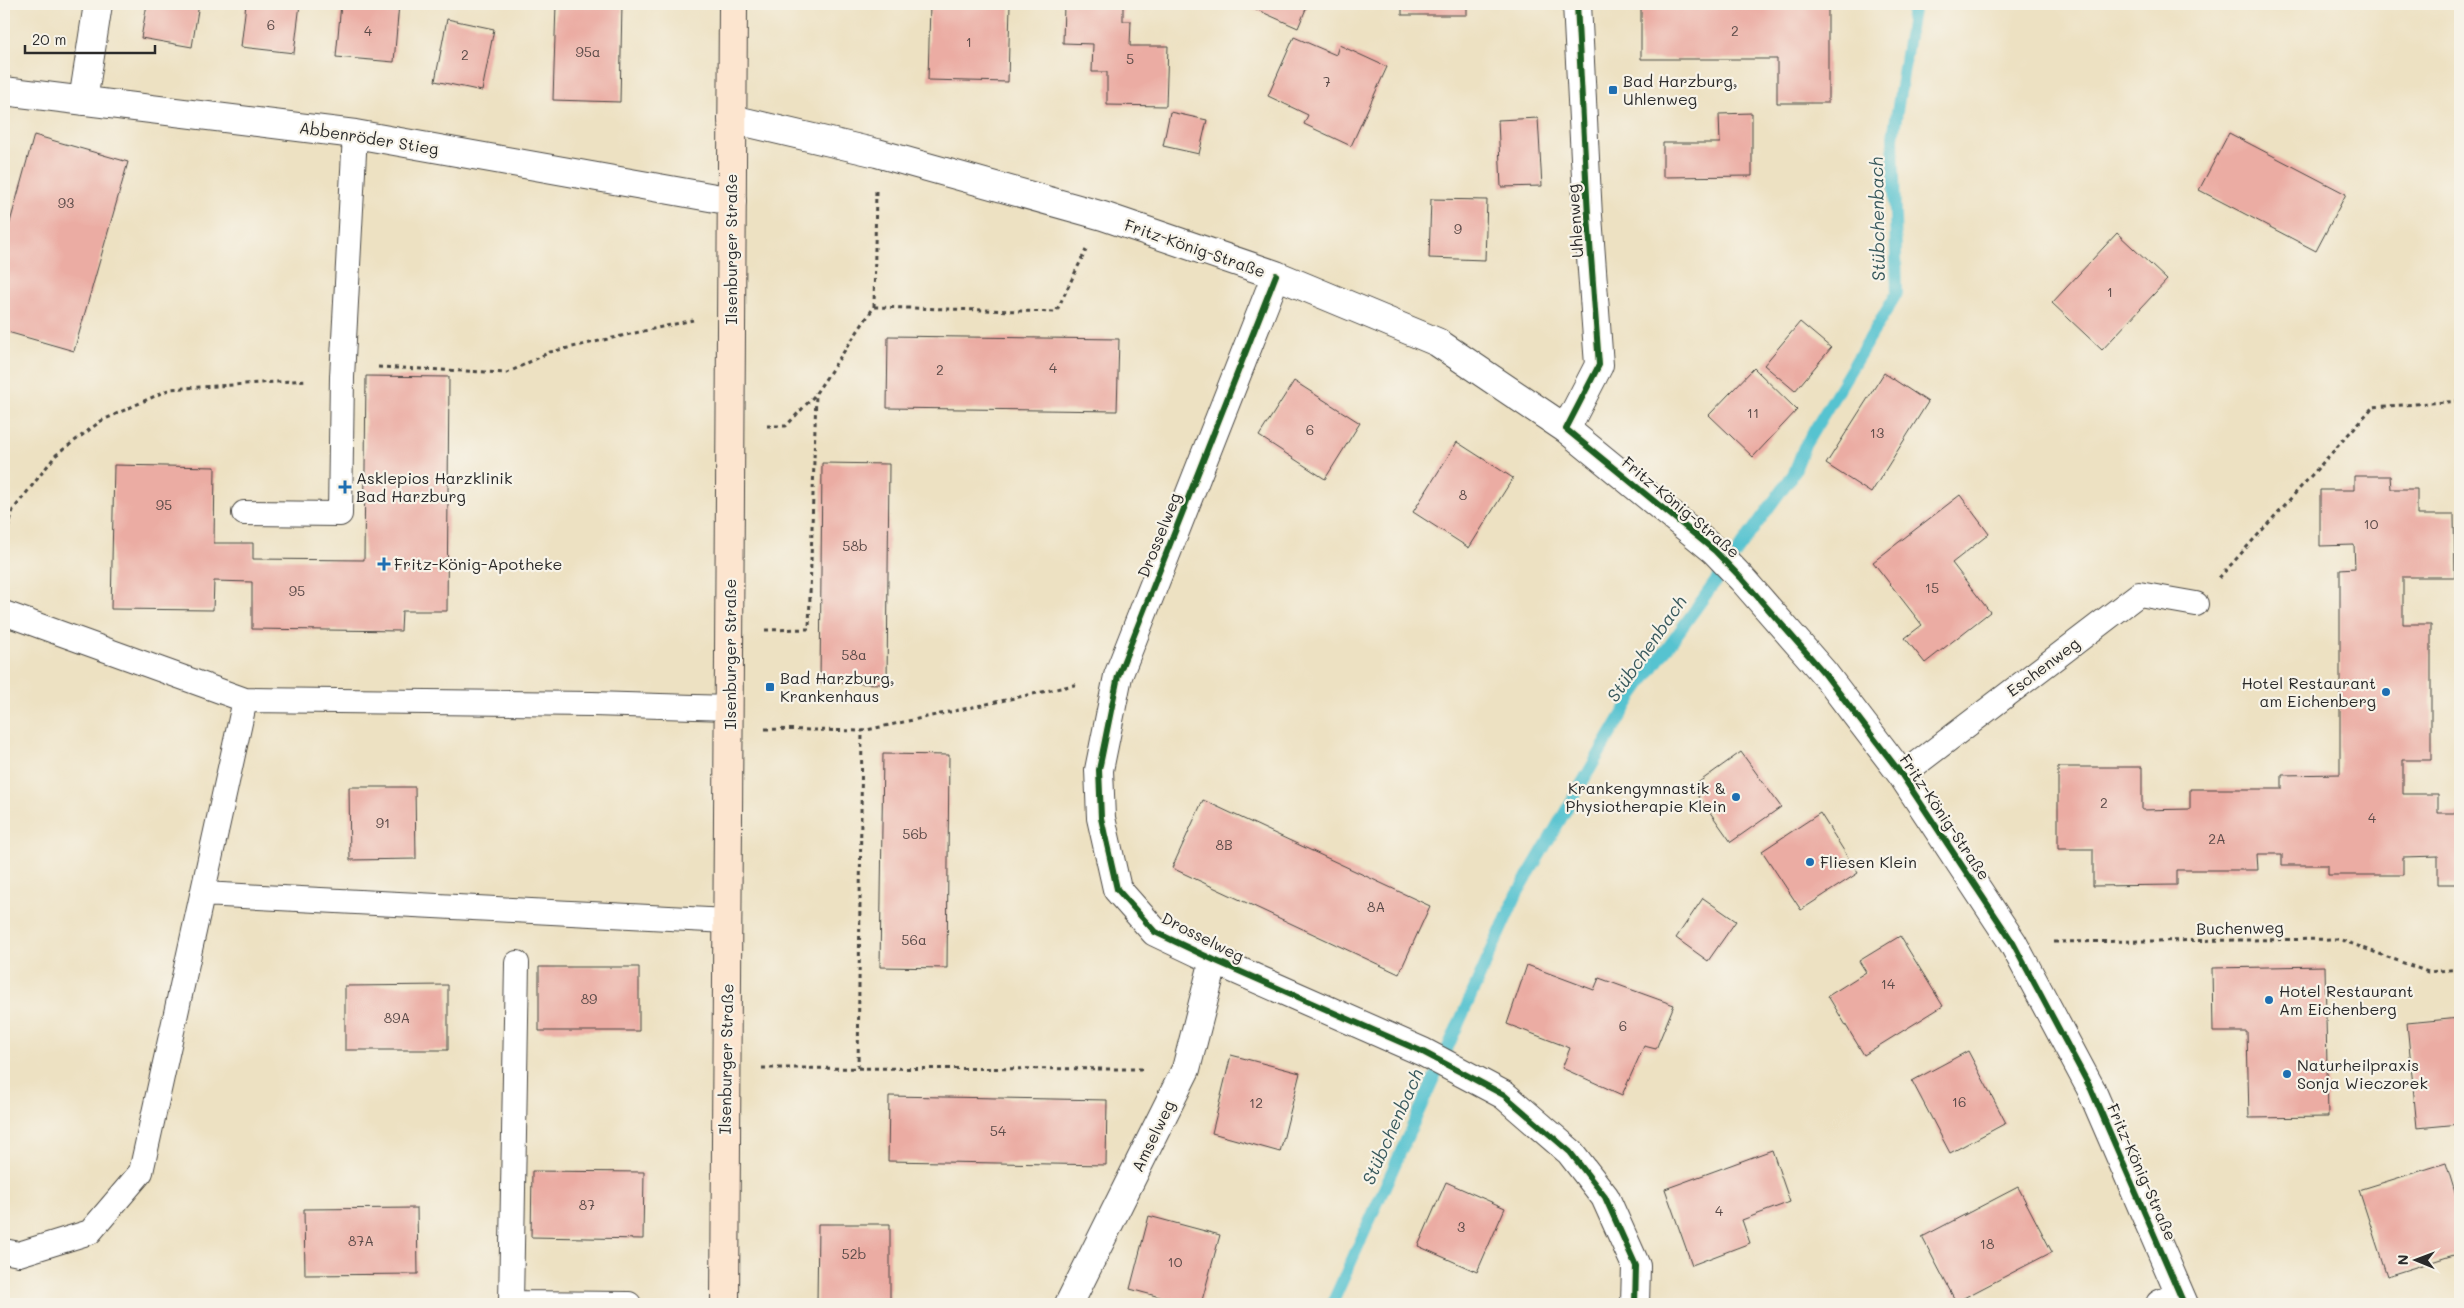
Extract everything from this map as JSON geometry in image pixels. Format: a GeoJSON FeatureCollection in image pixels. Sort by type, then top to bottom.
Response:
{"type":"FeatureCollection","features":[{"type":"Feature","properties":{"kind":"main road","name":"Ilsenburger Straße"},"geometry":{"type":"LineString","coordinates":[[725,1304],[731,630],[733,4]]}},
{"type":"Feature","properties":{"kind":"street"},"geometry":{"type":"LineString","coordinates":[[83,100],[98,4]]}},
{"type":"Feature","properties":{"kind":"street","name":"Uhlenweg"},"geometry":{"type":"LineString","coordinates":[[1566,429],[1600,365],[1588,216],[1577,4]]}},
{"type":"Feature","properties":{"kind":"street","name":"Abbenröder Stieg"},"geometry":{"type":"LineString","coordinates":[[4,91],[355,134],[732,201]]}},
{"type":"Feature","properties":{"kind":"street","name":"Fritz-König-Straße"},"geometry":{"type":"LineString","coordinates":[[732,119],[877,154],[1103,216],[1276,276],[1436,342],[1566,429],[1715,551],[1824,673],[1902,775],[2013,943],[2091,1090],[2175,1301]]}},
{"type":"Feature","properties":{"kind":"street","name":"Drosselweg"},"geometry":{"type":"LineString","coordinates":[[1276,276],[1118,676],[1099,770],[1101,818],[1117,889],[1155,932],[1423,1052],[1504,1094],[1570,1152],[1605,1197],[1636,1266],[1635,1304]]}},
{"type":"Feature","properties":{"kind":"street","name":"Amselweg"},"geometry":{"type":"LineString","coordinates":[[1069,1304],[1186,1069],[1214,960]]}},
{"type":"Feature","properties":{"kind":"lane"},"geometry":{"type":"LineString","coordinates":[[244,513],[340,514],[342,377],[355,134]]}},
{"type":"Feature","properties":{"kind":"lane","name":"Eschenweg"},"geometry":{"type":"LineString","coordinates":[[1902,775],[2139,594],[2196,604]]}},
{"type":"Feature","properties":{"kind":"lane"},"geometry":{"type":"LineString","coordinates":[[4,614],[245,700],[592,704],[730,718]]}},
{"type":"Feature","properties":{"kind":"lane"},"geometry":{"type":"LineString","coordinates":[[4,1251],[19,1254],[90,1232],[140,1172],[245,700]]}},
{"type":"Feature","properties":{"kind":"lane"},"geometry":{"type":"LineString","coordinates":[[202,894],[728,920]]}},
{"type":"Feature","properties":{"kind":"lane"},"geometry":{"type":"LineString","coordinates":[[517,963],[511,1303],[630,1304]]}},
{"type":"Feature","properties":{"kind":"path"},"geometry":{"type":"LineString","coordinates":[[732,426],[786,426],[816,393],[874,307],[877,154]]}},
{"type":"Feature","properties":{"kind":"path"},"geometry":{"type":"LineString","coordinates":[[874,307],[1056,312],[1103,216]]}},
{"type":"Feature","properties":{"kind":"path"},"geometry":{"type":"LineString","coordinates":[[731,630],[808,630],[816,393]]}},
{"type":"Feature","properties":{"kind":"path"},"geometry":{"type":"LineString","coordinates":[[2196,604],[2374,407],[2460,401]]}},
{"type":"Feature","properties":{"kind":"path"},"geometry":{"type":"LineString","coordinates":[[730,718],[862,731],[1118,676]]}},
{"type":"Feature","properties":{"kind":"path"},"geometry":{"type":"LineString","coordinates":[[858,1068],[862,731]]}},
{"type":"Feature","properties":{"kind":"path"},"geometry":{"type":"LineString","coordinates":[[726,1068],[1186,1069]]}},
{"type":"Feature","properties":{"kind":"building"},"geometry":{"type":"Polygon","coordinates":[[[147,4],[199,4],[192,47],[141,38],[147,4]]]}},
{"type":"Feature","properties":{"kind":"building"},"geometry":{"type":"Polygon","coordinates":[[[246,4],[300,4],[294,53],[241,47],[246,4]]]}},
{"type":"Feature","properties":{"kind":"building"},"geometry":{"type":"Polygon","coordinates":[[[341,4],[399,4],[394,62],[336,57],[341,4]]]}},
{"type":"Feature","properties":{"kind":"building"},"geometry":{"type":"Polygon","coordinates":[[[556,4],[622,4],[620,102],[553,100],[556,4]]]}},
{"type":"Feature","properties":{"kind":"building"},"geometry":{"type":"Polygon","coordinates":[[[930,4],[1010,4],[1008,82],[928,80],[930,4]]]}},
{"type":"Feature","properties":{"kind":"building"},"geometry":{"type":"Polygon","coordinates":[[[1064,4],[1123,4],[1123,21],[1131,21],[1130,46],[1168,46],[1166,106],[1107,105],[1107,72],[1092,72],[1093,44],[1063,43],[1064,4]]]}},
{"type":"Feature","properties":{"kind":"building"},"geometry":{"type":"Polygon","coordinates":[[[1244,4],[1308,4],[1298,28],[1244,4]]]}},
{"type":"Feature","properties":{"kind":"building"},"geometry":{"type":"Polygon","coordinates":[[[1402,4],[1467,4],[1467,15],[1402,15],[1402,4]]]}},
{"type":"Feature","properties":{"kind":"building"},"geometry":{"type":"Polygon","coordinates":[[[1641,4],[1828,4],[1828,103],[1777,103],[1777,59],[1641,59],[1641,4]]]}},
{"type":"Feature","properties":{"kind":"building"},"geometry":{"type":"Polygon","coordinates":[[[447,19],[494,29],[482,91],[435,81],[447,19]]]}},
{"type":"Feature","properties":{"kind":"building"},"geometry":{"type":"Polygon","coordinates":[[[1294,37],[1336,55],[1339,45],[1387,67],[1351,146],[1304,124],[1308,115],[1268,96],[1294,37]]]}},
{"type":"Feature","properties":{"kind":"building"},"geometry":{"type":"Polygon","coordinates":[[[1170,112],[1207,120],[1199,154],[1163,146],[1170,112]]]}},
{"type":"Feature","properties":{"kind":"building"},"geometry":{"type":"Polygon","coordinates":[[[1752,113],[1752,176],[1663,177],[1663,143],[1720,143],[1719,114],[1752,113]]]}},
{"type":"Feature","properties":{"kind":"building"},"geometry":{"type":"Polygon","coordinates":[[[1538,118],[1542,186],[1501,187],[1498,120],[1538,118]]]}},
{"type":"Feature","properties":{"kind":"building"},"geometry":{"type":"Polygon","coordinates":[[[2229,133],[2346,194],[2316,251],[2199,190],[2229,133]]]}},
{"type":"Feature","properties":{"kind":"building"},"geometry":{"type":"Polygon","coordinates":[[[34,135],[128,162],[74,351],[4,331],[4,244],[34,135]]]}},
{"type":"Feature","properties":{"kind":"building"},"geometry":{"type":"Polygon","coordinates":[[[1431,199],[1487,200],[1485,260],[1429,258],[1431,199]]]}},
{"type":"Feature","properties":{"kind":"building"},"geometry":{"type":"Polygon","coordinates":[[[2117,233],[2167,280],[2102,350],[2052,303],[2117,233]]]}},
{"type":"Feature","properties":{"kind":"building"},"geometry":{"type":"Polygon","coordinates":[[[1800,322],[1831,348],[1795,391],[1764,365],[1800,322]]]}},
{"type":"Feature","properties":{"kind":"building"},"geometry":{"type":"Polygon","coordinates":[[[888,336],[1119,339],[1117,411],[887,408],[888,336]]]}},
{"type":"Feature","properties":{"kind":"building"},"geometry":{"type":"Polygon","coordinates":[[[1754,368],[1797,410],[1753,457],[1709,415],[1754,368]]]}},
{"type":"Feature","properties":{"kind":"building"},"geometry":{"type":"Polygon","coordinates":[[[1884,373],[1928,402],[1871,493],[1826,464],[1884,373]]]}},
{"type":"Feature","properties":{"kind":"building"},"geometry":{"type":"Polygon","coordinates":[[[366,376],[449,377],[447,611],[402,611],[401,631],[252,629],[252,582],[214,581],[213,610],[111,609],[114,465],[215,467],[214,543],[253,543],[253,559],[364,560],[366,376]]]}},
{"type":"Feature","properties":{"kind":"building"},"geometry":{"type":"Polygon","coordinates":[[[1294,381],[1360,423],[1325,479],[1259,436],[1294,381]]]}},
{"type":"Feature","properties":{"kind":"building"},"geometry":{"type":"Polygon","coordinates":[[[1457,442],[1513,478],[1469,548],[1413,512],[1457,442]]]}},
{"type":"Feature","properties":{"kind":"building"},"geometry":{"type":"Polygon","coordinates":[[[822,463],[889,464],[887,684],[820,683],[822,463]]]}},
{"type":"Feature","properties":{"kind":"building","name":"Hotel Restaurant am Eichenberg"},"geometry":{"type":"Polygon","coordinates":[[[2354,476],[2390,476],[2391,489],[2417,489],[2417,515],[2454,515],[2455,577],[2403,577],[2403,624],[2431,624],[2431,760],[2403,760],[2403,794],[2438,794],[2438,813],[2460,813],[2460,884],[2438,884],[2438,856],[2403,857],[2403,875],[2328,875],[2328,865],[2282,865],[2282,854],[2257,854],[2258,870],[2177,870],[2177,885],[2093,886],[2093,849],[2058,849],[2058,767],[2142,767],[2142,810],[2190,809],[2190,789],[2282,789],[2282,775],[2340,774],[2340,569],[2355,568],[2354,545],[2320,546],[2320,490],[2354,490],[2354,476]]]}},
{"type":"Feature","properties":{"kind":"building"},"geometry":{"type":"Polygon","coordinates":[[[1960,495],[1989,534],[1952,563],[1990,612],[1925,663],[1905,638],[1922,625],[1873,562],[1960,495]]]}},
{"type":"Feature","properties":{"kind":"building","name":"Krankengymnastik & Physiotherapie Klein"},"geometry":{"type":"Polygon","coordinates":[[[1741,752],[1781,807],[1731,842],[1692,787],[1741,752]]]}},
{"type":"Feature","properties":{"kind":"building"},"geometry":{"type":"Polygon","coordinates":[[[883,754],[949,755],[947,968],[880,967],[883,754]]]}},
{"type":"Feature","properties":{"kind":"building"},"geometry":{"type":"Polygon","coordinates":[[[349,787],[415,787],[416,859],[350,860],[349,787]]]}},
{"type":"Feature","properties":{"kind":"building"},"geometry":{"type":"Polygon","coordinates":[[[1203,800],[1430,906],[1399,974],[1172,868],[1203,800]]]}},
{"type":"Feature","properties":{"kind":"building","name":"Fliesen Klein"},"geometry":{"type":"Polygon","coordinates":[[[1820,813],[1858,873],[1801,910],[1762,851],[1820,813]]]}},
{"type":"Feature","properties":{"kind":"building"},"geometry":{"type":"Polygon","coordinates":[[[1703,898],[1736,921],[1708,961],[1676,938],[1703,898]]]}},
{"type":"Feature","properties":{"kind":"building"},"geometry":{"type":"Polygon","coordinates":[[[1900,936],[1943,1006],[1864,1055],[1828,996],[1866,972],[1859,961],[1900,936]]]}},
{"type":"Feature","properties":{"kind":"building"},"geometry":{"type":"Polygon","coordinates":[[[1527,965],[1594,990],[1599,978],[1674,1005],[1656,1049],[1644,1046],[1622,1095],[1562,1068],[1570,1048],[1507,1024],[1527,965]]]}},
{"type":"Feature","properties":{"kind":"building"},"geometry":{"type":"Polygon","coordinates":[[[2325,966],[2328,1117],[2249,1118],[2247,1032],[2213,1032],[2212,968],[2325,966]]]}},
{"type":"Feature","properties":{"kind":"building"},"geometry":{"type":"Polygon","coordinates":[[[539,967],[639,967],[639,1031],[539,1031],[539,967]]]}},
{"type":"Feature","properties":{"kind":"building"},"geometry":{"type":"Polygon","coordinates":[[[448,985],[448,1050],[345,1050],[345,986],[448,985]]]}},
{"type":"Feature","properties":{"kind":"building"},"geometry":{"type":"Polygon","coordinates":[[[2460,1018],[2460,1124],[2417,1128],[2407,1023],[2460,1018]]]}},
{"type":"Feature","properties":{"kind":"building"},"geometry":{"type":"Polygon","coordinates":[[[1968,1051],[2006,1123],[1950,1153],[1912,1081],[1968,1051]]]}},
{"type":"Feature","properties":{"kind":"building"},"geometry":{"type":"Polygon","coordinates":[[[1231,1055],[1300,1073],[1280,1152],[1212,1133],[1231,1055]]]}},
{"type":"Feature","properties":{"kind":"building"},"geometry":{"type":"Polygon","coordinates":[[[889,1096],[1107,1100],[1106,1165],[888,1161],[889,1096]]]}},
{"type":"Feature","properties":{"kind":"building"},"geometry":{"type":"Polygon","coordinates":[[[1772,1150],[1790,1202],[1742,1220],[1750,1243],[1692,1265],[1665,1189],[1772,1150]]]}},
{"type":"Feature","properties":{"kind":"building"},"geometry":{"type":"Polygon","coordinates":[[[2446,1163],[2460,1209],[2460,1253],[2387,1276],[2359,1190],[2446,1163]]]}},
{"type":"Feature","properties":{"kind":"building"},"geometry":{"type":"Polygon","coordinates":[[[532,1171],[644,1172],[643,1239],[531,1237],[532,1171]]]}},
{"type":"Feature","properties":{"kind":"building"},"geometry":{"type":"Polygon","coordinates":[[[1446,1182],[1505,1208],[1477,1272],[1418,1246],[1446,1182]]]}},
{"type":"Feature","properties":{"kind":"building"},"geometry":{"type":"Polygon","coordinates":[[[2018,1187],[2052,1252],[1956,1302],[1922,1237],[2018,1187]]]}},
{"type":"Feature","properties":{"kind":"building"},"geometry":{"type":"Polygon","coordinates":[[[417,1208],[418,1274],[305,1275],[304,1209],[417,1208]]]}},
{"type":"Feature","properties":{"kind":"building"},"geometry":{"type":"Polygon","coordinates":[[[1149,1216],[1220,1235],[1201,1304],[1186,1304],[1130,1289],[1149,1216]]]}},
{"type":"Feature","properties":{"kind":"building"},"geometry":{"type":"Polygon","coordinates":[[[818,1224],[890,1224],[890,1304],[817,1304],[818,1224]]]}},
{"type":"Feature","properties":{"kind":"waterway","name":"Stübchenbach"},"geometry":{"type":"LineString","coordinates":[[1332,1304],[1517,894],[1634,694],[1794,473],[1804,447],[1897,293],[1893,137],[1914,4]]}},
{"type":"Feature","properties":{"kind":"cycle path"},"geometry":{"type":"LineString","coordinates":[[1577,4],[1588,216],[1599,365],[1566,429],[1715,551],[1824,673],[1902,775],[2013,943],[2091,1089],[2184,1304]]}},
{"type":"Feature","properties":{"kind":"cycle path"},"geometry":{"type":"LineString","coordinates":[[1276,275],[1118,676],[1099,770],[1101,818],[1117,889],[1155,932],[1423,1052],[1504,1095],[1570,1152],[1605,1197],[1636,1266],[1635,1304]]}},
{"type":"Feature","properties":{"kind":"place","name":"Bad Harzburg, Uhlenweg"},"geometry":{"type":"Point","coordinates":[1613,90]}},
{"type":"Feature","properties":{"kind":"place","name":"Asklepios Harzklinik Bad Harzburg"},"geometry":{"type":"Point","coordinates":[345,487]}},
{"type":"Feature","properties":{"kind":"place","name":"Fritz-König-Apotheke"},"geometry":{"type":"Point","coordinates":[384,564]}},
{"type":"Feature","properties":{"kind":"place","name":"Bad Harzburg, Krankenhaus"},"geometry":{"type":"Point","coordinates":[770,687]}},
{"type":"Feature","properties":{"kind":"place","name":"Hotel Restaurant am Eichenberg"},"geometry":{"type":"Point","coordinates":[2386,692]}},
{"type":"Feature","properties":{"kind":"place","name":"Krankengymnastik & Physiotherapie Klein"},"geometry":{"type":"Point","coordinates":[1736,797]}},
{"type":"Feature","properties":{"kind":"place","name":"Fliesen Klein"},"geometry":{"type":"Point","coordinates":[1810,862]}},
{"type":"Feature","properties":{"kind":"place","name":"Hotel Restaurant Am Eichenberg"},"geometry":{"type":"Point","coordinates":[2269,1000]}},
{"type":"Feature","properties":{"kind":"place","name":"Naturheilpraxis Sonja Wieczorek"},"geometry":{"type":"Point","coordinates":[2287,1074]}}]}
